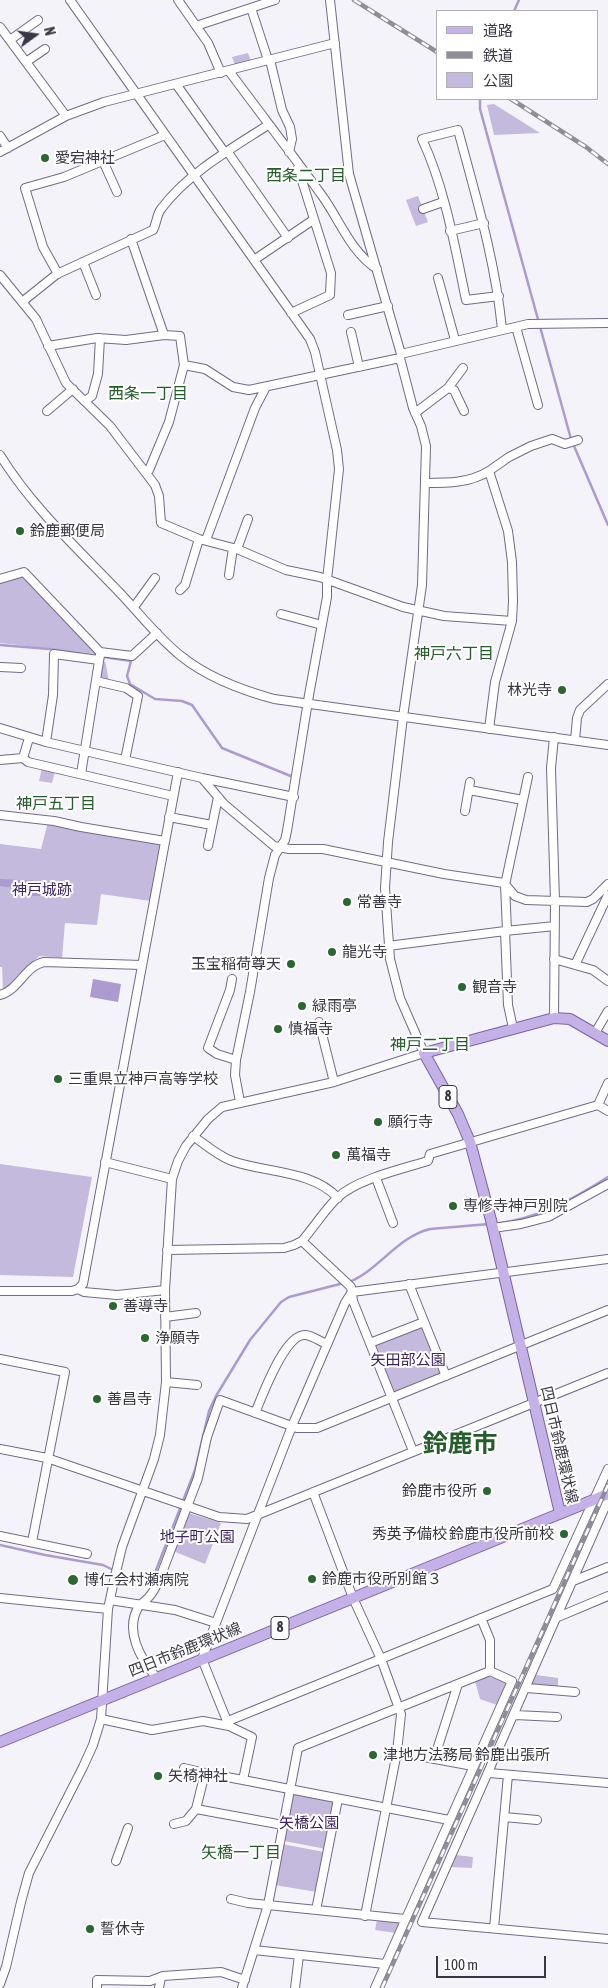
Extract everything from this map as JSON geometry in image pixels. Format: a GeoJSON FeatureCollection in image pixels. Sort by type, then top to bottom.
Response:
{"type":"FeatureCollection","features":[{"type":"Feature","properties":{"kind":"main road"},"geometry":{"type":"LineString","coordinates":[[424,1053],[554,1018],[570,1019],[608,1041]]}},
{"type":"Feature","properties":{"kind":"main road","name":"四日市鈴鹿環状線"},"geometry":{"type":"LineString","coordinates":[[0,1742],[560,1513],[492,1225],[470,1142],[458,1114],[424,1053]]}},
{"type":"Feature","properties":{"kind":"main road"},"geometry":{"type":"LineString","coordinates":[[560,1513],[608,1494]]}},
{"type":"Feature","properties":{"kind":"street"},"geometry":{"type":"LineString","coordinates":[[70,0],[310,339],[315,352],[337,450],[339,469],[326,580],[328,588],[294,797],[285,840],[275,855],[269,878],[250,992],[236,1060],[235,1075],[240,1102]]}},
{"type":"Feature","properties":{"kind":"street"},"geometry":{"type":"LineString","coordinates":[[178,0],[208,43],[225,72],[324,198],[359,253],[377,269]]}},
{"type":"Feature","properties":{"kind":"street"},"geometry":{"type":"LineString","coordinates":[[196,26],[251,5],[275,0]]}},
{"type":"Feature","properties":{"kind":"street"},"geometry":{"type":"LineString","coordinates":[[0,1984],[6,1967],[29,1873],[83,1767],[93,1745],[101,1719],[108,1609],[114,1576],[160,1436],[166,1382],[165,1290],[167,1250],[172,1179],[178,1161],[208,1118],[219,1110],[240,1102],[288,1094],[334,1082],[424,1053],[400,998],[388,946],[385,888],[386,862],[403,717],[422,586],[426,483],[424,436],[415,413],[388,306],[350,174],[330,0]]}},
{"type":"Feature","properties":{"kind":"street"},"geometry":{"type":"LineString","coordinates":[[251,5],[269,60],[282,110],[292,135],[288,152]]}},
{"type":"Feature","properties":{"kind":"street"},"geometry":{"type":"LineString","coordinates":[[10,40],[38,20]]}},
{"type":"Feature","properties":{"kind":"street"},"geometry":{"type":"LineString","coordinates":[[0,27],[66,116]]}},
{"type":"Feature","properties":{"kind":"street"},"geometry":{"type":"LineString","coordinates":[[0,152],[66,116],[104,102],[335,43]]}},
{"type":"Feature","properties":{"kind":"street"},"geometry":{"type":"LineString","coordinates":[[26,62],[45,49]]}},
{"type":"Feature","properties":{"kind":"street"},"geometry":{"type":"LineString","coordinates":[[176,84],[288,238]]}},
{"type":"Feature","properties":{"kind":"street"},"geometry":{"type":"LineString","coordinates":[[22,302],[58,274],[155,228],[156,217],[161,209],[193,176],[268,125]]}},
{"type":"Feature","properties":{"kind":"street"},"geometry":{"type":"LineString","coordinates":[[499,296],[466,300],[444,202],[432,161],[422,139],[458,130],[492,255],[499,296],[502,329]]}},
{"type":"Feature","properties":{"kind":"street"},"geometry":{"type":"LineString","coordinates":[[0,136],[8,148]]}},
{"type":"Feature","properties":{"kind":"street"},"geometry":{"type":"LineString","coordinates":[[58,274],[42,247],[25,188],[64,177],[165,136]]}},
{"type":"Feature","properties":{"kind":"street"},"geometry":{"type":"LineString","coordinates":[[103,161],[117,192]]}},
{"type":"Feature","properties":{"kind":"street"},"geometry":{"type":"LineString","coordinates":[[291,313],[330,295],[332,273],[320,234],[313,220],[297,163]]}},
{"type":"Feature","properties":{"kind":"street"},"geometry":{"type":"LineString","coordinates":[[423,209],[444,202]]}},
{"type":"Feature","properties":{"kind":"street"},"geometry":{"type":"LineString","coordinates":[[254,260],[313,220]]}},
{"type":"Feature","properties":{"kind":"street"},"geometry":{"type":"LineString","coordinates":[[450,232],[484,223]]}},
{"type":"Feature","properties":{"kind":"street"},"geometry":{"type":"LineString","coordinates":[[131,238],[164,335]]}},
{"type":"Feature","properties":{"kind":"street"},"geometry":{"type":"LineString","coordinates":[[83,262],[96,295]]}},
{"type":"Feature","properties":{"kind":"street"},"geometry":{"type":"LineString","coordinates":[[0,275],[36,320],[62,377],[110,426],[155,485],[159,496],[162,523],[203,540],[235,548],[286,570],[326,580],[403,607],[444,616],[512,621]]}},
{"type":"Feature","properties":{"kind":"street"},"geometry":{"type":"LineString","coordinates":[[438,278],[455,340]]}},
{"type":"Feature","properties":{"kind":"street"},"geometry":{"type":"LineString","coordinates":[[348,315],[388,306]]}},
{"type":"Feature","properties":{"kind":"street"},"geometry":{"type":"LineString","coordinates":[[184,365],[205,369],[233,387],[249,390],[359,367],[455,340],[516,326],[608,323]]}},
{"type":"Feature","properties":{"kind":"street"},"geometry":{"type":"LineString","coordinates":[[516,326],[538,405]]}},
{"type":"Feature","properties":{"kind":"street"},"geometry":{"type":"LineString","coordinates":[[351,332],[359,367]]}},
{"type":"Feature","properties":{"kind":"street"},"geometry":{"type":"LineString","coordinates":[[48,346],[100,338],[134,339],[164,335],[180,336],[184,365],[163,439],[146,473]]}},
{"type":"Feature","properties":{"kind":"street"},"geometry":{"type":"LineString","coordinates":[[85,401],[92,396],[98,374],[100,338]]}},
{"type":"Feature","properties":{"kind":"street"},"geometry":{"type":"LineString","coordinates":[[415,413],[448,388],[463,368]]}},
{"type":"Feature","properties":{"kind":"street"},"geometry":{"type":"LineString","coordinates":[[180,590],[185,584],[203,540],[254,408],[266,387]]}},
{"type":"Feature","properties":{"kind":"street"},"geometry":{"type":"LineString","coordinates":[[448,388],[454,390],[464,411]]}},
{"type":"Feature","properties":{"kind":"street"},"geometry":{"type":"LineString","coordinates":[[47,411],[73,390]]}},
{"type":"Feature","properties":{"kind":"street"},"geometry":{"type":"LineString","coordinates":[[426,483],[458,482],[480,476],[509,457],[531,446],[552,439],[565,444],[578,440]]}},
{"type":"Feature","properties":{"kind":"street"},"geometry":{"type":"LineString","coordinates":[[0,455],[29,497],[158,633],[182,656],[210,675],[231,685],[274,699],[608,745]]}},
{"type":"Feature","properties":{"kind":"street"},"geometry":{"type":"LineString","coordinates":[[489,471],[508,531],[512,562],[512,621],[495,682],[489,729]]}},
{"type":"Feature","properties":{"kind":"street"},"geometry":{"type":"LineString","coordinates":[[229,575],[235,548],[248,519]]}},
{"type":"Feature","properties":{"kind":"street"},"geometry":{"type":"LineString","coordinates":[[0,579],[24,572],[100,652],[132,656],[158,633]]}},
{"type":"Feature","properties":{"kind":"street"},"geometry":{"type":"LineString","coordinates":[[134,607],[155,578]]}},
{"type":"Feature","properties":{"kind":"street"},"geometry":{"type":"LineString","coordinates":[[281,614],[322,625]]}},
{"type":"Feature","properties":{"kind":"street"},"geometry":{"type":"LineString","coordinates":[[81,774],[100,652]]}},
{"type":"Feature","properties":{"kind":"street"},"geometry":{"type":"LineString","coordinates":[[46,742],[52,694],[54,654],[99,660]]}},
{"type":"Feature","properties":{"kind":"street"},"geometry":{"type":"LineString","coordinates":[[0,667],[21,668]]}},
{"type":"Feature","properties":{"kind":"street"},"geometry":{"type":"LineString","coordinates":[[96,681],[126,688],[138,696],[125,760]]}},
{"type":"Feature","properties":{"kind":"street"},"geometry":{"type":"LineString","coordinates":[[575,740],[576,718],[580,710],[608,684]]}},
{"type":"Feature","properties":{"kind":"street"},"geometry":{"type":"LineString","coordinates":[[0,728],[46,742],[294,797]]}},
{"type":"Feature","properties":{"kind":"street"},"geometry":{"type":"LineString","coordinates":[[554,737],[551,768],[556,901],[554,1018]]}},
{"type":"Feature","properties":{"kind":"street"},"geometry":{"type":"LineString","coordinates":[[24,758],[29,738]]}},
{"type":"Feature","properties":{"kind":"street"},"geometry":{"type":"LineString","coordinates":[[0,760],[24,758],[28,762],[173,796]]}},
{"type":"Feature","properties":{"kind":"street"},"geometry":{"type":"LineString","coordinates":[[0,1291],[72,1291],[78,1289],[83,1284],[178,772]]}},
{"type":"Feature","properties":{"kind":"street"},"geometry":{"type":"LineString","coordinates":[[513,1028],[508,1005],[505,885],[528,777]]}},
{"type":"Feature","properties":{"kind":"street"},"geometry":{"type":"LineString","coordinates":[[202,778],[218,797],[274,846],[289,849],[323,849],[505,885],[520,899],[587,902],[593,899],[608,884]]}},
{"type":"Feature","properties":{"kind":"street"},"geometry":{"type":"LineString","coordinates":[[465,811],[469,786],[523,800]]}},
{"type":"Feature","properties":{"kind":"street"},"geometry":{"type":"LineString","coordinates":[[208,846],[218,797]]}},
{"type":"Feature","properties":{"kind":"street"},"geometry":{"type":"LineString","coordinates":[[0,815],[54,821],[165,841]]}},
{"type":"Feature","properties":{"kind":"street"},"geometry":{"type":"LineString","coordinates":[[169,817],[212,825]]}},
{"type":"Feature","properties":{"kind":"street"},"geometry":{"type":"LineString","coordinates":[[575,965],[608,895]]}},
{"type":"Feature","properties":{"kind":"street"},"geometry":{"type":"LineString","coordinates":[[388,946],[555,926]]}},
{"type":"Feature","properties":{"kind":"street"},"geometry":{"type":"LineString","coordinates":[[554,959],[593,970],[608,981]]}},
{"type":"Feature","properties":{"kind":"street"},"geometry":{"type":"LineString","coordinates":[[0,995],[10,990],[38,963],[142,965]]}},
{"type":"Feature","properties":{"kind":"street"},"geometry":{"type":"LineString","coordinates":[[232,979],[230,990],[208,1048],[217,1054],[236,1060]]}},
{"type":"Feature","properties":{"kind":"street"},"geometry":{"type":"LineString","coordinates":[[595,1033],[608,1012]]}},
{"type":"Feature","properties":{"kind":"street"},"geometry":{"type":"LineString","coordinates":[[319,1022],[334,1082]]}},
{"type":"Feature","properties":{"kind":"street"},"geometry":{"type":"LineString","coordinates":[[598,1105],[608,1083]]}},
{"type":"Feature","properties":{"kind":"street"},"geometry":{"type":"LineString","coordinates":[[167,1250],[284,1248],[294,1245],[302,1241],[338,1198],[349,1190],[376,1178],[428,1161],[430,1154],[598,1105],[608,1111]]}},
{"type":"Feature","properties":{"kind":"street"},"geometry":{"type":"LineString","coordinates":[[194,1136],[217,1154],[231,1161],[293,1175],[323,1187],[338,1198]]}},
{"type":"Feature","properties":{"kind":"street"},"geometry":{"type":"LineString","coordinates":[[105,1162],[172,1179]]}},
{"type":"Feature","properties":{"kind":"street"},"geometry":{"type":"LineString","coordinates":[[376,1178],[394,1223]]}},
{"type":"Feature","properties":{"kind":"street"},"geometry":{"type":"LineString","coordinates":[[492,1225],[521,1224],[548,1217],[608,1184]]}},
{"type":"Feature","properties":{"kind":"street"},"geometry":{"type":"LineString","coordinates":[[302,1241],[344,1279],[351,1289],[353,1301],[413,1451]]}},
{"type":"Feature","properties":{"kind":"street"},"geometry":{"type":"LineString","coordinates":[[351,1289],[408,1284],[608,1259]]}},
{"type":"Feature","properties":{"kind":"street"},"geometry":{"type":"LineString","coordinates":[[408,1284],[446,1376]]}},
{"type":"Feature","properties":{"kind":"street"},"geometry":{"type":"LineString","coordinates":[[78,1289],[84,1292],[117,1295],[165,1290]]}},
{"type":"Feature","properties":{"kind":"street"},"geometry":{"type":"LineString","coordinates":[[228,1724],[202,1659],[292,1426],[351,1289]]}},
{"type":"Feature","properties":{"kind":"street"},"geometry":{"type":"LineString","coordinates":[[156,1677],[140,1654],[134,1635],[136,1613],[160,1578],[198,1478],[207,1437],[220,1400],[292,1426],[306,1430],[317,1428],[608,1310]]}},
{"type":"Feature","properties":{"kind":"street"},"geometry":{"type":"LineString","coordinates":[[165,1317],[196,1313]]}},
{"type":"Feature","properties":{"kind":"street"},"geometry":{"type":"LineString","coordinates":[[370,1343],[424,1322]]}},
{"type":"Feature","properties":{"kind":"street"},"geometry":{"type":"LineString","coordinates":[[255,1413],[287,1344],[299,1336],[305,1335],[327,1344]]}},
{"type":"Feature","properties":{"kind":"street"},"geometry":{"type":"LineString","coordinates":[[0,1359],[65,1372],[32,1542]]}},
{"type":"Feature","properties":{"kind":"street"},"geometry":{"type":"LineString","coordinates":[[0,1449],[48,1458],[226,1518],[247,1519],[608,1373]]}},
{"type":"Feature","properties":{"kind":"street"},"geometry":{"type":"LineString","coordinates":[[166,1382],[198,1386]]}},
{"type":"Feature","properties":{"kind":"street"},"geometry":{"type":"LineString","coordinates":[[228,1724],[553,1589],[608,1469]]}},
{"type":"Feature","properties":{"kind":"street"},"geometry":{"type":"LineString","coordinates":[[313,1492],[353,1598],[381,1659],[400,1714],[396,1752],[365,1916]]}},
{"type":"Feature","properties":{"kind":"street"},"geometry":{"type":"LineString","coordinates":[[608,1500],[527,1688],[422,1922],[608,1939]]}},
{"type":"Feature","properties":{"kind":"street"},"geometry":{"type":"LineString","coordinates":[[0,1536],[87,1554]]}},
{"type":"Feature","properties":{"kind":"street"},"geometry":{"type":"LineString","coordinates":[[573,1582],[608,1567]]}},
{"type":"Feature","properties":{"kind":"street"},"geometry":{"type":"LineString","coordinates":[[558,1617],[608,1596]]}},
{"type":"Feature","properties":{"kind":"street"},"geometry":{"type":"LineString","coordinates":[[0,1598],[108,1609]]}},
{"type":"Feature","properties":{"kind":"street"},"geometry":{"type":"LineString","coordinates":[[110,1600],[175,1610],[216,1623]]}},
{"type":"Feature","properties":{"kind":"street"},"geometry":{"type":"LineString","coordinates":[[481,1618],[490,1640],[490,1671]]}},
{"type":"Feature","properties":{"kind":"street"},"geometry":{"type":"LineString","coordinates":[[242,1988],[268,1905],[298,1748],[490,1671],[512,1681],[374,1988]]}},
{"type":"Feature","properties":{"kind":"street"},"geometry":{"type":"LineString","coordinates":[[434,1759],[458,1684]]}},
{"type":"Feature","properties":{"kind":"street"},"geometry":{"type":"LineString","coordinates":[[527,1688],[575,1692]]}},
{"type":"Feature","properties":{"kind":"street"},"geometry":{"type":"LineString","coordinates":[[515,1715],[557,1717]]}},
{"type":"Feature","properties":{"kind":"street"},"geometry":{"type":"LineString","coordinates":[[101,1719],[152,1730],[203,1721],[228,1724],[252,1737],[243,1780]]}},
{"type":"Feature","properties":{"kind":"street"},"geometry":{"type":"LineString","coordinates":[[396,1752],[473,1766]]}},
{"type":"Feature","properties":{"kind":"street"},"geometry":{"type":"LineString","coordinates":[[184,1768],[449,1820]]}},
{"type":"Feature","properties":{"kind":"street"},"geometry":{"type":"LineString","coordinates":[[174,1824],[186,1821],[196,1809],[205,1773]]}},
{"type":"Feature","properties":{"kind":"street"},"geometry":{"type":"LineString","coordinates":[[489,1773],[608,1783]]}},
{"type":"Feature","properties":{"kind":"street"},"geometry":{"type":"LineString","coordinates":[[494,1928],[508,1775]]}},
{"type":"Feature","properties":{"kind":"street"},"geometry":{"type":"LineString","coordinates":[[316,1910],[338,1799]]}},
{"type":"Feature","properties":{"kind":"street"},"geometry":{"type":"LineString","coordinates":[[196,1809],[283,1825]]}},
{"type":"Feature","properties":{"kind":"street"},"geometry":{"type":"LineString","coordinates":[[504,1817],[537,1820]]}},
{"type":"Feature","properties":{"kind":"street"},"geometry":{"type":"LineString","coordinates":[[116,1860],[128,1828]]}},
{"type":"Feature","properties":{"kind":"street"},"geometry":{"type":"LineString","coordinates":[[231,1899],[248,1903],[405,1919]]}},
{"type":"Feature","properties":{"kind":"street"},"geometry":{"type":"LineString","coordinates":[[254,1950],[385,1964]]}},
{"type":"Feature","properties":{"kind":"street"},"geometry":{"type":"LineString","coordinates":[[295,1988],[299,1956]]}},
{"type":"Feature","properties":{"kind":"street"},"geometry":{"type":"LineString","coordinates":[[96,1988],[98,1980],[150,1981],[161,1977],[221,1972],[245,1980]]}},
{"type":"Feature","properties":{"kind":"street"},"geometry":{"type":"LineString","coordinates":[[159,1988],[161,1977]]}},
{"type":"Feature","properties":{"kind":"green space"},"geometry":{"type":"Polygon","coordinates":[[[248,53],[251,61],[235,65],[232,57],[248,53]]]}},
{"type":"Feature","properties":{"kind":"green space"},"geometry":{"type":"Polygon","coordinates":[[[494,104],[540,133],[494,135],[487,105],[494,104]]]}},
{"type":"Feature","properties":{"kind":"green space"},"geometry":{"type":"Polygon","coordinates":[[[418,196],[428,222],[416,226],[406,200],[418,196]]]}},
{"type":"Feature","properties":{"kind":"green space"},"geometry":{"type":"Polygon","coordinates":[[[22,576],[96,654],[0,643],[0,583],[22,576]]]}},
{"type":"Feature","properties":{"kind":"green space"},"geometry":{"type":"Polygon","coordinates":[[[105,660],[109,681],[104,680],[100,675],[105,660]]]}},
{"type":"Feature","properties":{"kind":"green space"},"geometry":{"type":"Polygon","coordinates":[[[42,768],[55,771],[52,783],[39,781],[42,768]]]}},
{"type":"Feature","properties":{"kind":"green space","name":"神戸城跡"},"geometry":{"type":"Polygon","coordinates":[[[48,822],[158,842],[161,846],[151,901],[101,894],[97,925],[65,923],[62,958],[39,956],[10,986],[3,990],[2,967],[0,967],[0,844],[41,849],[48,822]]]}},
{"type":"Feature","properties":{"kind":"green space"},"geometry":{"type":"Polygon","coordinates":[[[0,1164],[92,1177],[73,1277],[0,1275],[0,1164]]]}},
{"type":"Feature","properties":{"kind":"green space","name":"矢田部公園"},"geometry":{"type":"Polygon","coordinates":[[[420,1326],[423,1328],[441,1373],[440,1376],[396,1393],[393,1392],[375,1347],[376,1343],[420,1326]]]}},
{"type":"Feature","properties":{"kind":"green space","name":"地子町公園"},"geometry":{"type":"Polygon","coordinates":[[[189,1513],[221,1523],[205,1564],[173,1551],[189,1513]]]}},
{"type":"Feature","properties":{"kind":"green space"},"geometry":{"type":"Polygon","coordinates":[[[536,1675],[558,1678],[558,1687],[531,1686],[536,1675]]]}},
{"type":"Feature","properties":{"kind":"green space"},"geometry":{"type":"Polygon","coordinates":[[[487,1676],[505,1681],[506,1685],[497,1705],[480,1699],[475,1681],[487,1676]]]}},
{"type":"Feature","properties":{"kind":"green space","name":"矢橋公園"},"geometry":{"type":"Polygon","coordinates":[[[296,1794],[332,1801],[334,1804],[326,1849],[284,1841],[292,1796],[296,1794]]]}},
{"type":"Feature","properties":{"kind":"green space"},"geometry":{"type":"Polygon","coordinates":[[[282,1844],[324,1852],[317,1892],[274,1885],[282,1844]]]}},
{"type":"Feature","properties":{"kind":"green space"},"geometry":{"type":"Polygon","coordinates":[[[456,1855],[473,1857],[472,1868],[450,1867],[456,1855]]]}},
{"type":"Feature","properties":{"kind":"green space"},"geometry":{"type":"Polygon","coordinates":[[[377,1920],[398,1923],[399,1927],[396,1933],[375,1930],[377,1920]]]}},
{"type":"Feature","properties":{"kind":"shaded area"},"geometry":{"type":"Polygon","coordinates":[[[0,879],[39,881],[41,882],[40,896],[32,896],[30,890],[0,886],[0,879]]]}},
{"type":"Feature","properties":{"kind":"shaded area"},"geometry":{"type":"Polygon","coordinates":[[[93,979],[121,984],[118,1002],[90,997],[93,979]]]}},
{"type":"Feature","properties":{"kind":"waterway"},"geometry":{"type":"LineString","coordinates":[[514,10],[519,0]]}},
{"type":"Feature","properties":{"kind":"waterway"},"geometry":{"type":"LineString","coordinates":[[480,100],[480,109],[571,439],[608,525]]}},
{"type":"Feature","properties":{"kind":"waterway"},"geometry":{"type":"LineString","coordinates":[[0,645],[49,649],[131,661],[127,676],[130,684],[155,699],[182,701],[192,705],[222,748],[293,777]]}},
{"type":"Feature","properties":{"kind":"waterway"},"geometry":{"type":"LineString","coordinates":[[495,1224],[540,1213],[581,1193],[608,1177]]}},
{"type":"Feature","properties":{"kind":"waterway"},"geometry":{"type":"LineString","coordinates":[[349,1282],[370,1270],[398,1246],[418,1233],[430,1229],[489,1224]]}},
{"type":"Feature","properties":{"kind":"waterway"},"geometry":{"type":"LineString","coordinates":[[0,1545],[103,1565],[140,1583],[151,1583],[195,1470],[209,1411],[250,1340],[281,1302],[289,1297],[344,1283]]}},
{"type":"Feature","properties":{"kind":"railway"},"geometry":{"type":"LineString","coordinates":[[354,0],[436,51]]}},
{"type":"Feature","properties":{"kind":"railway"},"geometry":{"type":"LineString","coordinates":[[513,100],[586,147],[608,164]]}},
{"type":"Feature","properties":{"kind":"railway"},"geometry":{"type":"LineString","coordinates":[[382,1988],[608,1485]]}},
{"type":"Feature","properties":{"kind":"place","name":"愛宕神社"},"geometry":{"type":"Point","coordinates":[45,158]}},
{"type":"Feature","properties":{"kind":"place","name":"鈴鹿郵便局"},"geometry":{"type":"Point","coordinates":[20,531]}},
{"type":"Feature","properties":{"kind":"place","name":"林光寺"},"geometry":{"type":"Point","coordinates":[562,690]}},
{"type":"Feature","properties":{"kind":"place","name":"常善寺"},"geometry":{"type":"Point","coordinates":[347,902]}},
{"type":"Feature","properties":{"kind":"place","name":"龍光寺"},"geometry":{"type":"Point","coordinates":[332,952]}},
{"type":"Feature","properties":{"kind":"place","name":"玉宝稲荷尊天"},"geometry":{"type":"Point","coordinates":[291,964]}},
{"type":"Feature","properties":{"kind":"place","name":"観音寺"},"geometry":{"type":"Point","coordinates":[462,987]}},
{"type":"Feature","properties":{"kind":"place","name":"緑雨亭"},"geometry":{"type":"Point","coordinates":[302,1006]}},
{"type":"Feature","properties":{"kind":"place","name":"慎福寺"},"geometry":{"type":"Point","coordinates":[278,1029]}},
{"type":"Feature","properties":{"kind":"place","name":"三重県立神戸高等学校"},"geometry":{"type":"Point","coordinates":[58,1079]}},
{"type":"Feature","properties":{"kind":"place","name":"願行寺"},"geometry":{"type":"Point","coordinates":[378,1122]}},
{"type":"Feature","properties":{"kind":"place","name":"萬福寺"},"geometry":{"type":"Point","coordinates":[336,1155]}},
{"type":"Feature","properties":{"kind":"place","name":"専修寺神戸別院"},"geometry":{"type":"Point","coordinates":[453,1206]}},
{"type":"Feature","properties":{"kind":"place","name":"善導寺"},"geometry":{"type":"Point","coordinates":[113,1306]}},
{"type":"Feature","properties":{"kind":"place","name":"浄願寺"},"geometry":{"type":"Point","coordinates":[145,1338]}},
{"type":"Feature","properties":{"kind":"place","name":"善昌寺"},"geometry":{"type":"Point","coordinates":[97,1399]}},
{"type":"Feature","properties":{"kind":"place","name":"鈴鹿市役所"},"geometry":{"type":"Point","coordinates":[487,1491]}},
{"type":"Feature","properties":{"kind":"place","name":"秀英予備校 鈴鹿市役所前校"},"geometry":{"type":"Point","coordinates":[564,1534]}},
{"type":"Feature","properties":{"kind":"place","name":"鈴鹿市役所別館３"},"geometry":{"type":"Point","coordinates":[312,1579]}},
{"type":"Feature","properties":{"kind":"place","name":"博仁会村瀬病院"},"geometry":{"type":"Point","coordinates":[73,1580]}},
{"type":"Feature","properties":{"kind":"place","name":"津地方法務局 鈴鹿出張所"},"geometry":{"type":"Point","coordinates":[373,1755]}},
{"type":"Feature","properties":{"kind":"place","name":"矢椅神社"},"geometry":{"type":"Point","coordinates":[158,1776]}},
{"type":"Feature","properties":{"kind":"place","name":"誓休寺"},"geometry":{"type":"Point","coordinates":[90,1929]}},
{"type":"Feature","properties":{"kind":"district","name":"西条二丁目"},"geometry":{"type":"Point","coordinates":[306,176]}},
{"type":"Feature","properties":{"kind":"district","name":"西条一丁目"},"geometry":{"type":"Point","coordinates":[148,394]}},
{"type":"Feature","properties":{"kind":"district","name":"神戸六丁目"},"geometry":{"type":"Point","coordinates":[454,654]}},
{"type":"Feature","properties":{"kind":"district","name":"神戸五丁目"},"geometry":{"type":"Point","coordinates":[56,804]}},
{"type":"Feature","properties":{"kind":"district","name":"神戸二丁目"},"geometry":{"type":"Point","coordinates":[430,1045]}},
{"type":"Feature","properties":{"kind":"district","name":"鈴鹿市"},"geometry":{"type":"Point","coordinates":[460,1444]}},
{"type":"Feature","properties":{"kind":"district","name":"矢橋一丁目"},"geometry":{"type":"Point","coordinates":[241,1853]}}]}
